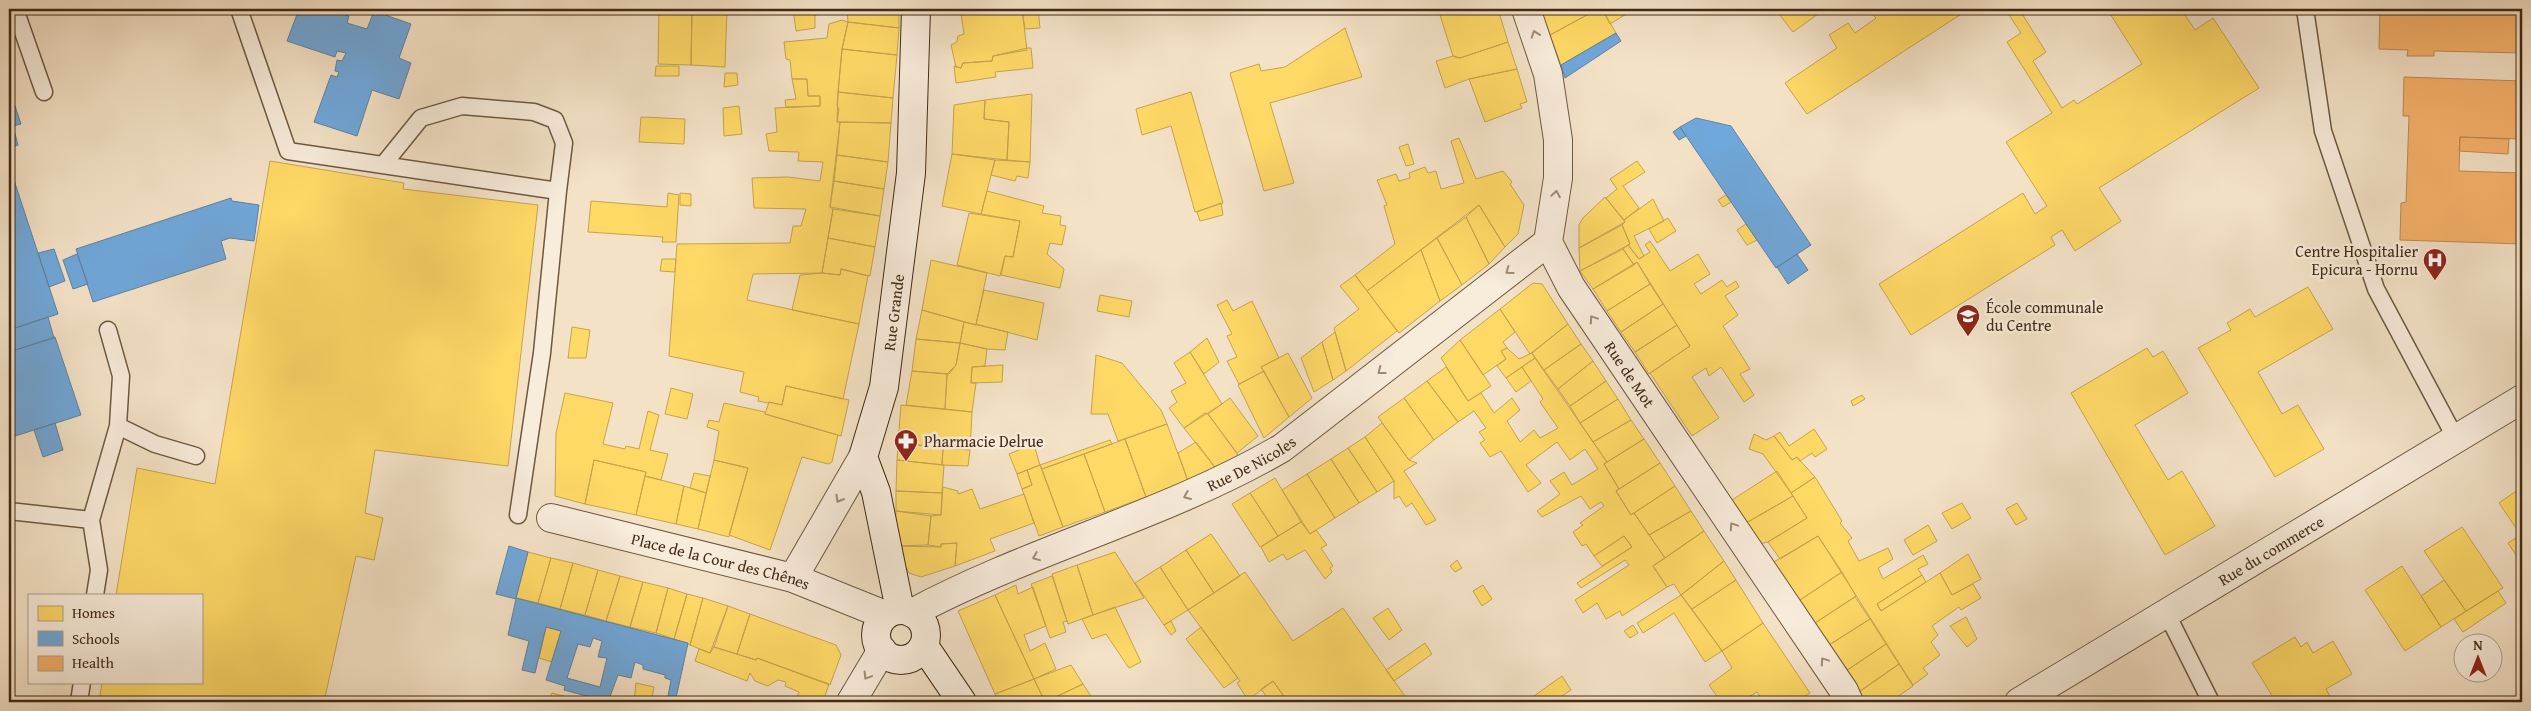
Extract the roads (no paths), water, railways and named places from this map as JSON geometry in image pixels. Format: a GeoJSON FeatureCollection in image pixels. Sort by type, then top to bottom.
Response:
{"type":"FeatureCollection","features":[{"type":"Feature","properties":{"kind":"street","name":"Rue Grande"},"geometry":{"type":"LineString","coordinates":[[793,578],[863,457],[884,387],[911,172],[916,9]]}},
{"type":"Feature","properties":{"kind":"street"},"geometry":{"type":"LineString","coordinates":[[1526,9],[1548,74],[1558,140],[1558,178],[1548,242]]}},
{"type":"Feature","properties":{"kind":"street","name":"Rue De Nicoles"},"geometry":{"type":"LineString","coordinates":[[899,612],[1184,498],[1239,473],[1282,448],[1548,242]]}},
{"type":"Feature","properties":{"kind":"street","name":"Rue de Mot"},"geometry":{"type":"LineString","coordinates":[[1548,242],[1571,287],[1839,683],[1849,702]]}},
{"type":"Feature","properties":{"kind":"street","name":"Rue du commerce"},"geometry":{"type":"LineString","coordinates":[[2020,702],[2522,398]]}},
{"type":"Feature","properties":{"kind":"street"},"geometry":{"type":"LineString","coordinates":[[863,457],[876,492],[899,612]]}},
{"type":"Feature","properties":{"kind":"street","name":"Place de la Cour des Chênes"},"geometry":{"type":"LineString","coordinates":[[551,518],[793,578],[899,612]]}},
{"type":"Feature","properties":{"kind":"street"},"geometry":{"type":"LineString","coordinates":[[899,612],[920,618],[925,627],[926,637],[924,646],[918,654],[899,660],[890,657],[882,650],[876,632],[899,612]]}},
{"type":"Feature","properties":{"kind":"street"},"geometry":{"type":"LineString","coordinates":[[924,646],[962,702]]}},
{"type":"Feature","properties":{"kind":"street"},"geometry":{"type":"LineString","coordinates":[[851,702],[882,650]]}},
{"type":"Feature","properties":{"kind":"lane"},"geometry":{"type":"LineString","coordinates":[[15,9],[44,92]]}},
{"type":"Feature","properties":{"kind":"lane"},"geometry":{"type":"LineString","coordinates":[[238,9],[288,151],[558,191]]}},
{"type":"Feature","properties":{"kind":"lane"},"geometry":{"type":"LineString","coordinates":[[2305,9],[2322,131],[2376,289],[2456,439]]}},
{"type":"Feature","properties":{"kind":"lane"},"geometry":{"type":"LineString","coordinates":[[383,164],[420,118],[462,106],[534,112],[555,120],[564,143],[542,353],[518,515]]}},
{"type":"Feature","properties":{"kind":"lane"},"geometry":{"type":"LineString","coordinates":[[96,594],[99,570],[91,520],[118,426],[120,376],[108,330]]}},
{"type":"Feature","properties":{"kind":"lane"},"geometry":{"type":"LineString","coordinates":[[118,426],[155,444],[196,456]]}},
{"type":"Feature","properties":{"kind":"lane"},"geometry":{"type":"LineString","coordinates":[[9,511],[91,520]]}},
{"type":"Feature","properties":{"kind":"lane"},"geometry":{"type":"LineString","coordinates":[[2167,614],[2212,702]]}},
{"type":"Feature","properties":{"kind":"lane"},"geometry":{"type":"LineString","coordinates":[[79,702],[82,684]]}},
{"type":"Feature","properties":{"kind":"place","name":"Centre Hospitalier Epicura - Hornu"},"geometry":{"type":"Point","coordinates":[2435,281]}},
{"type":"Feature","properties":{"kind":"place","name":"École communale du Centre"},"geometry":{"type":"Point","coordinates":[1968,337]}},
{"type":"Feature","properties":{"kind":"place","name":"Pharmacie Delrue"},"geometry":{"type":"Point","coordinates":[906,462]}}]}
